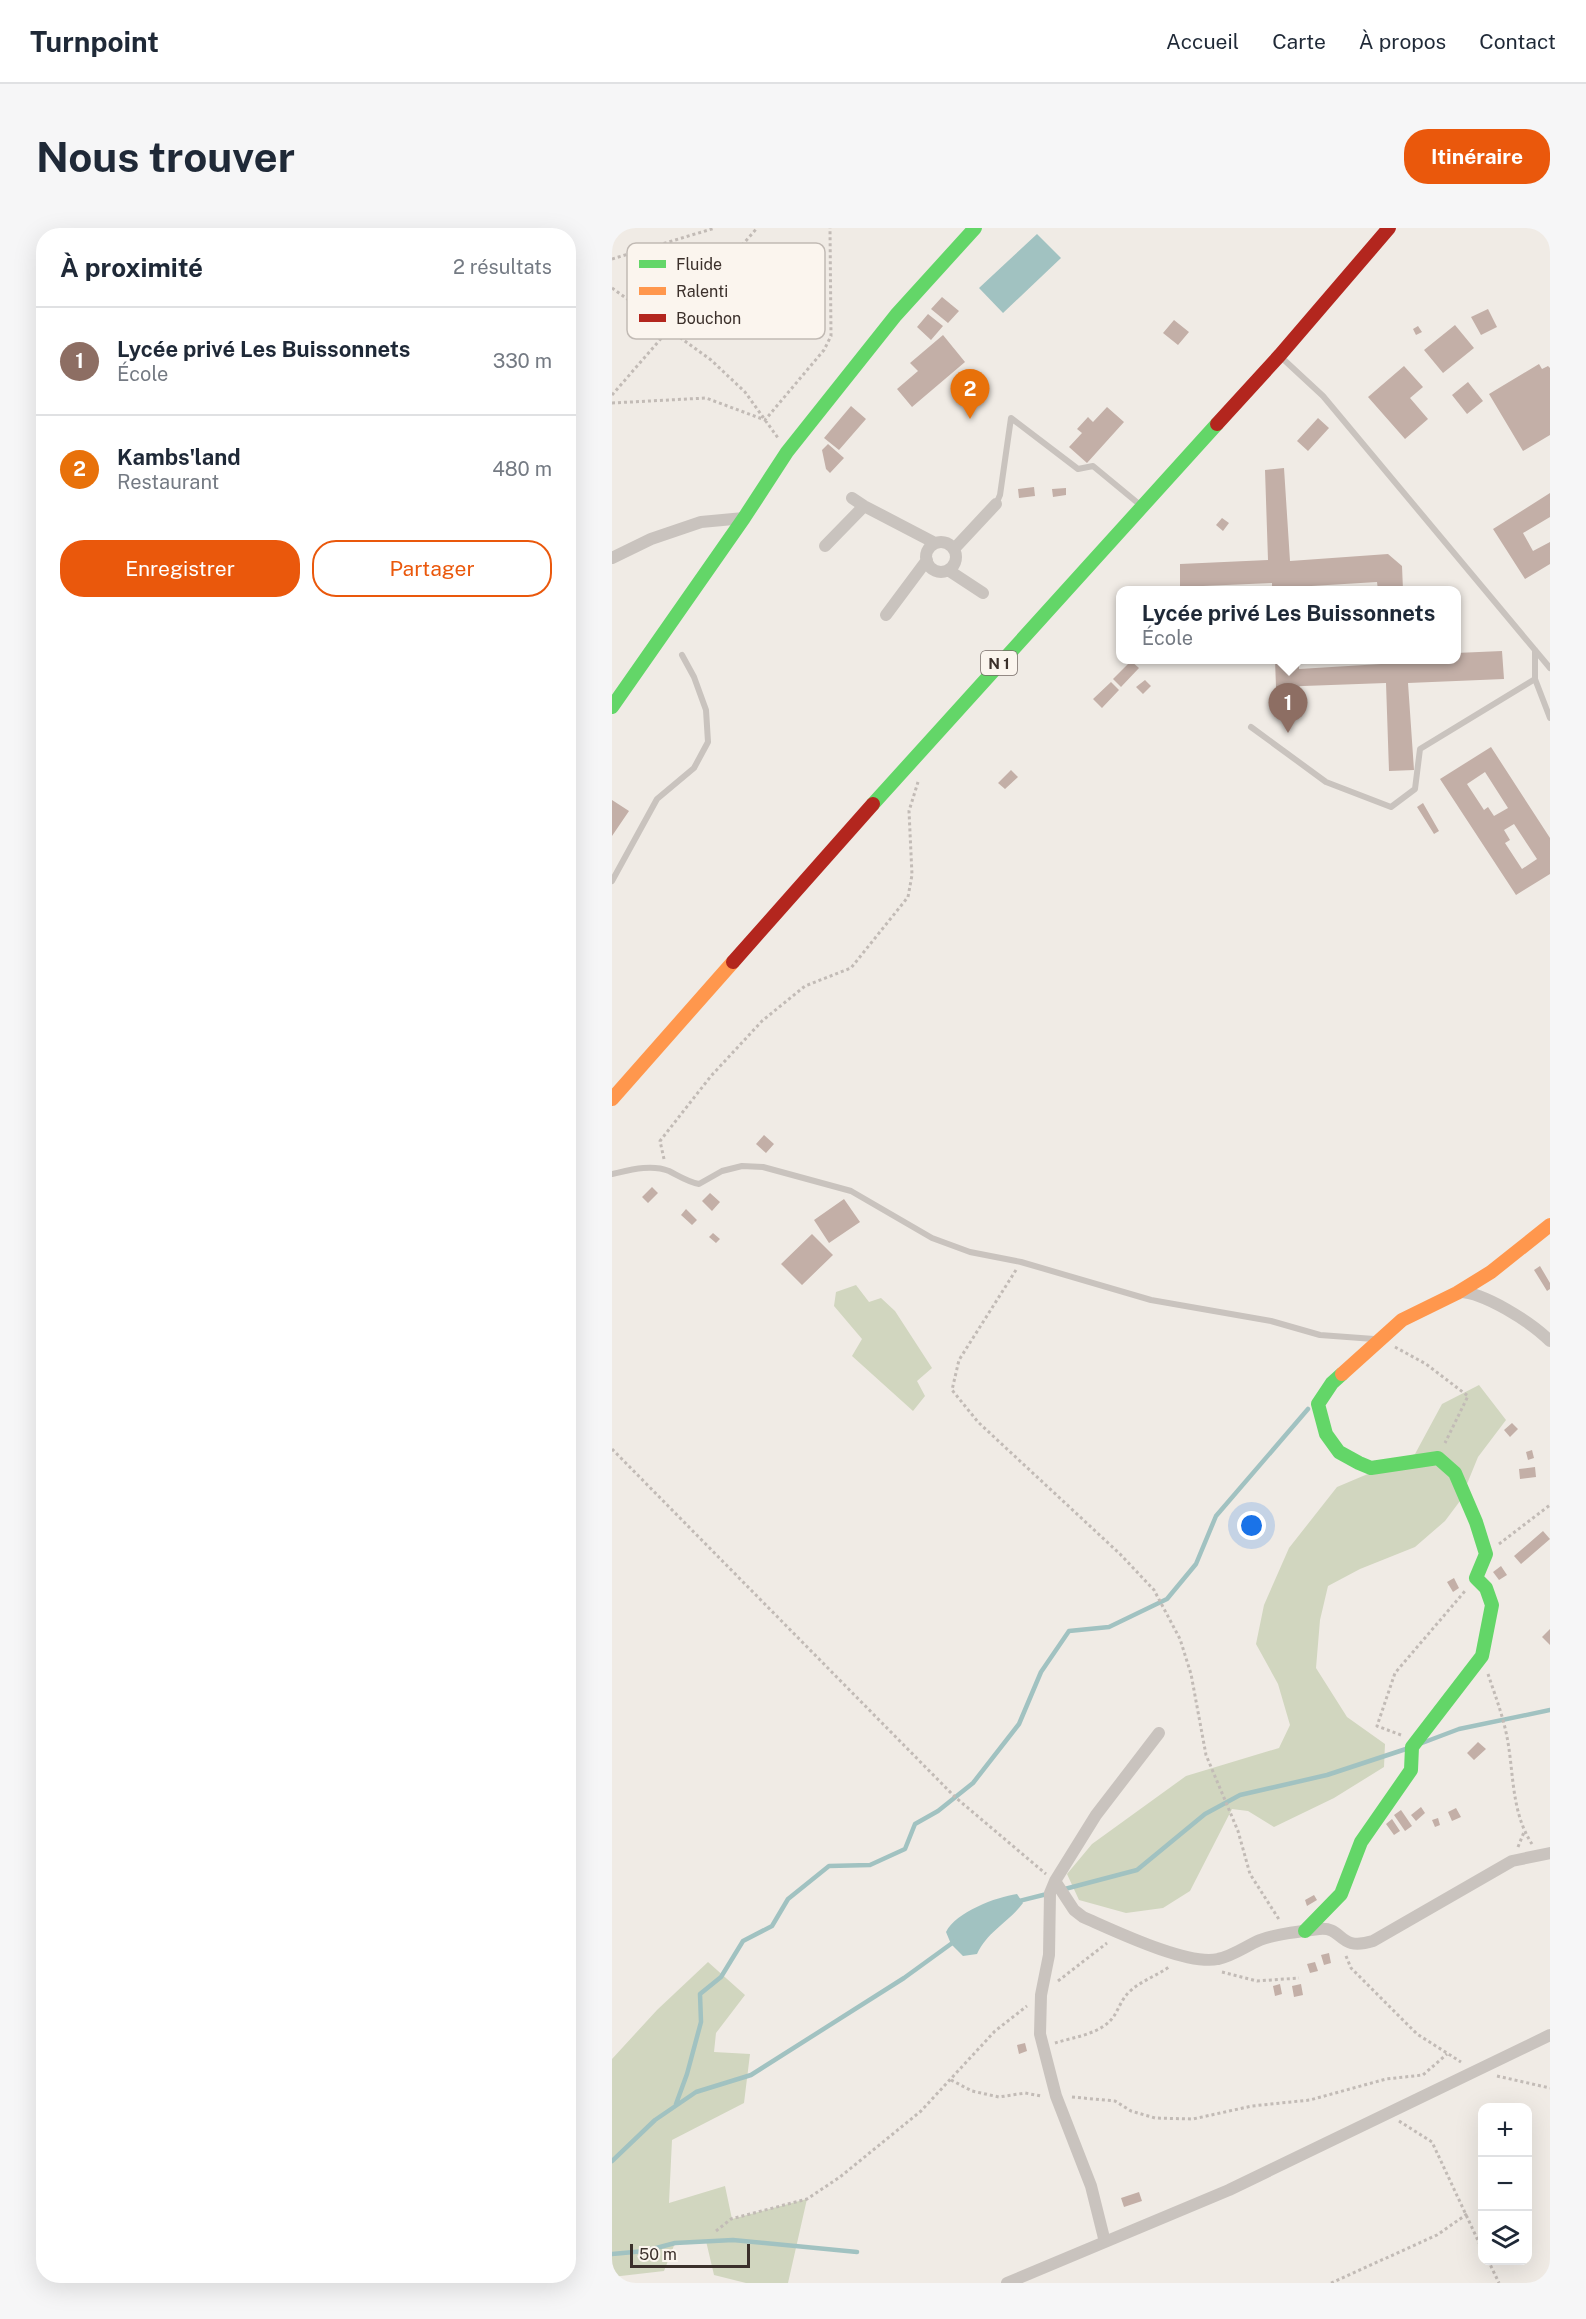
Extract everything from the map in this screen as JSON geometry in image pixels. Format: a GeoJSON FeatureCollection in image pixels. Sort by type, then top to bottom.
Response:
{"type":"FeatureCollection","features":[{"type":"Feature","properties":{"kind":"main road"},"geometry":{"type":"LineString","coordinates":[[612,707],[744,518],[787,452],[896,315],[975,228]]}},
{"type":"Feature","properties":{"kind":"main road","name":"N 1"},"geometry":{"type":"LineString","coordinates":[[614,1091],[934,735],[1280,356],[1389,228]]}},
{"type":"Feature","properties":{"kind":"main road"},"geometry":{"type":"LineString","coordinates":[[1305,1931],[1341,1894],[1361,1842],[1411,1770],[1412,1747],[1482,1656],[1492,1605],[1486,1588],[1476,1578],[1486,1554],[1483,1539],[1455,1473],[1438,1458],[1371,1468],[1339,1452],[1326,1434],[1318,1404],[1332,1383],[1402,1320],[1456,1293],[1491,1272],[1550,1225]]}},
{"type":"Feature","properties":{"kind":"street"},"geometry":{"type":"LineString","coordinates":[[852,498],[935,543],[945,543],[954,549]]}},
{"type":"Feature","properties":{"kind":"street"},"geometry":{"type":"LineString","coordinates":[[948,570],[955,561],[954,549],[996,504]]}},
{"type":"Feature","properties":{"kind":"street"},"geometry":{"type":"LineString","coordinates":[[825,546],[864,506]]}},
{"type":"Feature","properties":{"kind":"street"},"geometry":{"type":"LineString","coordinates":[[612,558],[651,539],[701,522],[744,518]]}},
{"type":"Feature","properties":{"kind":"street"},"geometry":{"type":"LineString","coordinates":[[886,615],[927,560],[928,550],[935,543]]}},
{"type":"Feature","properties":{"kind":"street"},"geometry":{"type":"LineString","coordinates":[[927,560],[933,569],[948,570],[983,593]]}},
{"type":"Feature","properties":{"kind":"street"},"geometry":{"type":"LineString","coordinates":[[1456,1293],[1469,1292],[1514,1314],[1550,1341]]}},
{"type":"Feature","properties":{"kind":"street"},"geometry":{"type":"LineString","coordinates":[[1105,2242],[1091,2186],[1056,2096],[1040,2034],[1041,1995],[1049,1955],[1050,1893],[1054,1881],[1096,1815],[1159,1734]]}},
{"type":"Feature","properties":{"kind":"street"},"geometry":{"type":"LineString","coordinates":[[1054,1881],[1074,1910],[1083,1917],[1185,1957],[1204,1960],[1218,1959],[1263,1939],[1322,1929],[1332,1930],[1348,1944],[1360,1945],[1373,1941],[1512,1861],[1545,1854]]}},
{"type":"Feature","properties":{"kind":"street"},"geometry":{"type":"LineString","coordinates":[[1007,2283],[1229,2190],[1550,2035]]}},
{"type":"Feature","properties":{"kind":"lane"},"geometry":{"type":"LineString","coordinates":[[1280,356],[1323,396],[1550,668]]}},
{"type":"Feature","properties":{"kind":"lane"},"geometry":{"type":"LineString","coordinates":[[996,504],[1000,495],[1011,418],[1078,469],[1093,466],[1142,507]]}},
{"type":"Feature","properties":{"kind":"lane"},"geometry":{"type":"LineString","coordinates":[[1534,650],[1535,679],[1550,718]]}},
{"type":"Feature","properties":{"kind":"lane"},"geometry":{"type":"LineString","coordinates":[[612,881],[657,799],[694,768],[708,742],[706,710],[694,676],[682,655]]}},
{"type":"Feature","properties":{"kind":"lane"},"geometry":{"type":"LineString","coordinates":[[1251,727],[1326,782],[1391,807],[1415,789],[1420,749],[1535,679]]}},
{"type":"Feature","properties":{"kind":"lane"},"geometry":{"type":"LineString","coordinates":[[612,1174],[644,1168],[666,1170],[691,1183],[699,1184],[722,1171],[742,1166],[763,1167],[851,1191],[932,1238],[960,1249],[1021,1262],[1151,1299],[1271,1321],[1320,1335],[1381,1339]]}},
{"type":"Feature","properties":{"kind":"path"},"geometry":{"type":"LineString","coordinates":[[666,243],[716,228]]}},
{"type":"Feature","properties":{"kind":"path"},"geometry":{"type":"LineString","coordinates":[[744,243],[757,228]]}},
{"type":"Feature","properties":{"kind":"path"},"geometry":{"type":"LineString","coordinates":[[765,420],[824,350],[831,336],[830,228]]}},
{"type":"Feature","properties":{"kind":"path"},"geometry":{"type":"LineString","coordinates":[[612,259],[627,255]]}},
{"type":"Feature","properties":{"kind":"path"},"geometry":{"type":"LineString","coordinates":[[612,288],[627,299]]}},
{"type":"Feature","properties":{"kind":"path"},"geometry":{"type":"LineString","coordinates":[[612,395],[660,339]]}},
{"type":"Feature","properties":{"kind":"path"},"geometry":{"type":"LineString","coordinates":[[683,339],[711,360],[745,392],[787,452]]}},
{"type":"Feature","properties":{"kind":"path"},"geometry":{"type":"LineString","coordinates":[[612,403],[706,398],[765,420]]}},
{"type":"Feature","properties":{"kind":"path"},"geometry":{"type":"LineString","coordinates":[[666,1170],[660,1141],[711,1076],[762,1022],[805,986],[851,968],[908,897],[912,875],[909,811],[920,778]]}},
{"type":"Feature","properties":{"kind":"path"},"geometry":{"type":"LineString","coordinates":[[1021,1262],[959,1360],[952,1390],[978,1422],[1120,1554],[1154,1590],[1179,1639],[1191,1674],[1206,1755],[1239,1831],[1250,1874],[1290,1934]]}},
{"type":"Feature","properties":{"kind":"path"},"geometry":{"type":"LineString","coordinates":[[1381,1339],[1426,1364],[1468,1396],[1438,1458]]}},
{"type":"Feature","properties":{"kind":"path"},"geometry":{"type":"LineString","coordinates":[[612,1449],[955,1797],[1054,1881]]}},
{"type":"Feature","properties":{"kind":"path"},"geometry":{"type":"LineString","coordinates":[[1486,1554],[1550,1505]]}},
{"type":"Feature","properties":{"kind":"path"},"geometry":{"type":"LineString","coordinates":[[1417,1740],[1377,1726],[1395,1673],[1476,1578]]}},
{"type":"Feature","properties":{"kind":"path"},"geometry":{"type":"LineString","coordinates":[[1482,1656],[1505,1729],[1515,1801],[1524,1832],[1545,1854]]}},
{"type":"Feature","properties":{"kind":"path"},"geometry":{"type":"LineString","coordinates":[[716,2231],[731,2219],[807,2199],[840,2177],[921,2111],[995,2031],[1120,1932]]}},
{"type":"Feature","properties":{"kind":"path"},"geometry":{"type":"LineString","coordinates":[[1337,1935],[1351,1968],[1417,2034],[1475,2071],[1550,2088]]}},
{"type":"Feature","properties":{"kind":"path"},"geometry":{"type":"LineString","coordinates":[[1043,2047],[1095,2031],[1109,2023],[1127,1993],[1142,1982],[1184,1961],[1185,1957]]}},
{"type":"Feature","properties":{"kind":"path"},"geometry":{"type":"LineString","coordinates":[[1217,1971],[1257,1981],[1299,1978]]}},
{"type":"Feature","properties":{"kind":"path"},"geometry":{"type":"LineString","coordinates":[[951,2080],[972,2091],[999,2097],[1025,2093],[1115,2101],[1131,2111],[1155,2118],[1193,2120],[1252,2106],[1310,2100],[1386,2079],[1423,2075],[1447,2054]]}},
{"type":"Feature","properties":{"kind":"path"},"geometry":{"type":"LineString","coordinates":[[1387,2114],[1432,2142],[1478,2240]]}},
{"type":"Feature","properties":{"kind":"path"},"geometry":{"type":"LineString","coordinates":[[1331,2283],[1437,2235],[1467,2214]]}},
{"type":"Feature","properties":{"kind":"path"},"geometry":{"type":"LineString","coordinates":[[1490,2265],[1499,2283]]}},
{"type":"Feature","properties":{"kind":"green space"},"geometry":{"type":"Polygon","coordinates":[[[856,1285],[869,1302],[881,1298],[895,1311],[932,1368],[917,1381],[925,1396],[913,1411],[852,1356],[862,1339],[834,1306],[836,1292],[856,1285]]]}},
{"type":"Feature","properties":{"kind":"green space"},"geometry":{"type":"Polygon","coordinates":[[[1479,1385],[1506,1420],[1478,1457],[1460,1501],[1445,1521],[1415,1547],[1360,1569],[1328,1586],[1320,1620],[1316,1668],[1347,1717],[1385,1744],[1384,1767],[1334,1798],[1274,1827],[1248,1811],[1232,1809],[1190,1891],[1163,1908],[1126,1913],[1079,1900],[1067,1874],[1092,1844],[1186,1776],[1279,1748],[1290,1725],[1278,1684],[1256,1644],[1264,1605],[1289,1548],[1337,1487],[1415,1454],[1442,1404],[1479,1385]]]}},
{"type":"Feature","properties":{"kind":"green space"},"geometry":{"type":"Polygon","coordinates":[[[708,1962],[745,1995],[716,2033],[714,2052],[750,2054],[744,2103],[672,2140],[669,2203],[725,2186],[732,2219],[807,2199],[788,2283],[746,2283],[714,2275],[706,2241],[675,2243],[664,2271],[612,2277],[612,2059],[657,2010],[708,1962]]]}},
{"type":"Feature","properties":{"kind":"water"},"geometry":{"type":"Polygon","coordinates":[[[1037,234],[1061,258],[1003,313],[979,288],[1037,234]]]}},
{"type":"Feature","properties":{"kind":"water"},"geometry":{"type":"Polygon","coordinates":[[[1017,1894],[1023,1903],[992,1933],[977,1954],[963,1956],[951,1944],[946,1932],[958,1918],[988,1902],[1017,1894]]]}},
{"type":"Feature","properties":{"kind":"building"},"geometry":{"type":"Polygon","coordinates":[[[942,297],[959,311],[948,323],[931,309],[942,297]]]}},
{"type":"Feature","properties":{"kind":"building"},"geometry":{"type":"Polygon","coordinates":[[[1488,309],[1497,327],[1481,335],[1471,317],[1488,309]]]}},
{"type":"Feature","properties":{"kind":"building"},"geometry":{"type":"Polygon","coordinates":[[[928,314],[943,326],[931,340],[917,327],[928,314]]]}},
{"type":"Feature","properties":{"kind":"building"},"geometry":{"type":"Polygon","coordinates":[[[1174,320],[1189,332],[1178,345],[1163,333],[1174,320]]]}},
{"type":"Feature","properties":{"kind":"building"},"geometry":{"type":"Polygon","coordinates":[[[1455,325],[1474,348],[1443,373],[1424,350],[1455,325]]]}},
{"type":"Feature","properties":{"kind":"building"},"geometry":{"type":"Polygon","coordinates":[[[1418,326],[1422,332],[1416,335],[1413,329],[1418,326]]]}},
{"type":"Feature","properties":{"kind":"building"},"geometry":{"type":"Polygon","coordinates":[[[943,335],[965,362],[912,407],[897,389],[918,371],[910,363],[943,335]]]}},
{"type":"Feature","properties":{"kind":"building"},"geometry":{"type":"Polygon","coordinates":[[[1539,364],[1542,369],[1548,366],[1550,368],[1550,435],[1523,451],[1489,394],[1539,364]]]}},
{"type":"Feature","properties":{"kind":"building"},"geometry":{"type":"Polygon","coordinates":[[[1404,366],[1423,387],[1410,398],[1428,419],[1405,439],[1368,397],[1404,366]]]}},
{"type":"Feature","properties":{"kind":"building"},"geometry":{"type":"Polygon","coordinates":[[[1468,382],[1483,401],[1467,414],[1452,395],[1468,382]]]}},
{"type":"Feature","properties":{"kind":"building"},"geometry":{"type":"Polygon","coordinates":[[[851,406],[866,419],[839,450],[824,438],[851,406]]]}},
{"type":"Feature","properties":{"kind":"building"},"geometry":{"type":"Polygon","coordinates":[[[1107,407],[1124,422],[1087,463],[1069,447],[1082,433],[1077,429],[1088,417],[1093,422],[1107,407]]]}},
{"type":"Feature","properties":{"kind":"building"},"geometry":{"type":"Polygon","coordinates":[[[1318,418],[1329,428],[1308,451],[1297,441],[1318,418]]]}},
{"type":"Feature","properties":{"kind":"building"},"geometry":{"type":"Polygon","coordinates":[[[828,444],[844,458],[830,473],[826,469],[822,450],[828,444]]]}},
{"type":"Feature","properties":{"kind":"building"},"geometry":{"type":"Polygon","coordinates":[[[1284,468],[1290,561],[1388,554],[1402,566],[1403,586],[1378,586],[1377,582],[1311,586],[1272,586],[1272,583],[1180,586],[1180,564],[1268,560],[1265,470],[1284,468]]]}},
{"type":"Feature","properties":{"kind":"building"},"geometry":{"type":"Polygon","coordinates":[[[1034,487],[1035,496],[1019,498],[1018,489],[1034,487]]]}},
{"type":"Feature","properties":{"kind":"building"},"geometry":{"type":"Polygon","coordinates":[[[1066,488],[1066,495],[1053,497],[1052,489],[1066,488]]]}},
{"type":"Feature","properties":{"kind":"building"},"geometry":{"type":"Polygon","coordinates":[[[1550,493],[1550,517],[1523,533],[1533,551],[1550,542],[1550,564],[1525,579],[1493,529],[1550,493]]]}},
{"type":"Feature","properties":{"kind":"building"},"geometry":{"type":"Polygon","coordinates":[[[1222,518],[1229,523],[1223,531],[1216,525],[1222,518]]]}},
{"type":"Feature","properties":{"kind":"building"},"geometry":{"type":"Polygon","coordinates":[[[1502,651],[1504,679],[1408,683],[1414,770],[1389,771],[1386,683],[1276,687],[1275,664],[1299,664],[1299,669],[1381,664],[1461,664],[1461,653],[1502,651]]]}},
{"type":"Feature","properties":{"kind":"building"},"geometry":{"type":"Polygon","coordinates":[[[1128,664],[1134,664],[1139,668],[1121,687],[1113,679],[1128,664]]]}},
{"type":"Feature","properties":{"kind":"building"},"geometry":{"type":"Polygon","coordinates":[[[1145,680],[1151,686],[1143,694],[1136,687],[1145,680]]]}},
{"type":"Feature","properties":{"kind":"building"},"geometry":{"type":"Polygon","coordinates":[[[1111,682],[1119,690],[1102,708],[1093,699],[1111,682]]]}},
{"type":"Feature","properties":{"kind":"building"},"geometry":{"type":"Polygon","coordinates":[[[1491,747],[1550,838],[1550,874],[1516,895],[1440,779],[1491,747]],[[1485,772],[1467,784],[1484,810],[1488,807],[1494,816],[1508,808],[1485,772]],[[1514,824],[1504,830],[1510,840],[1505,843],[1522,869],[1537,859],[1514,824]]]}},
{"type":"Feature","properties":{"kind":"building"},"geometry":{"type":"Polygon","coordinates":[[[1011,770],[1018,777],[1005,789],[998,783],[1011,770]]]}},
{"type":"Feature","properties":{"kind":"building"},"geometry":{"type":"Polygon","coordinates":[[[612,800],[629,811],[612,836],[612,800]]]}},
{"type":"Feature","properties":{"kind":"building"},"geometry":{"type":"Polygon","coordinates":[[[1423,803],[1439,831],[1434,834],[1417,807],[1423,803]]]}},
{"type":"Feature","properties":{"kind":"building"},"geometry":{"type":"Polygon","coordinates":[[[764,1135],[774,1144],[766,1153],[756,1144],[764,1135]]]}},
{"type":"Feature","properties":{"kind":"building"},"geometry":{"type":"Polygon","coordinates":[[[652,1187],[658,1193],[648,1203],[642,1197],[652,1187]]]}},
{"type":"Feature","properties":{"kind":"building"},"geometry":{"type":"Polygon","coordinates":[[[710,1193],[720,1202],[712,1211],[702,1201],[710,1193]]]}},
{"type":"Feature","properties":{"kind":"building"},"geometry":{"type":"Polygon","coordinates":[[[844,1199],[860,1222],[829,1243],[814,1220],[844,1199]]]}},
{"type":"Feature","properties":{"kind":"building"},"geometry":{"type":"Polygon","coordinates":[[[686,1209],[697,1220],[692,1225],[681,1215],[686,1209]]]}},
{"type":"Feature","properties":{"kind":"building"},"geometry":{"type":"Polygon","coordinates":[[[713,1233],[720,1239],[716,1243],[709,1237],[713,1233]]]}},
{"type":"Feature","properties":{"kind":"building"},"geometry":{"type":"Polygon","coordinates":[[[812,1234],[833,1255],[802,1285],[781,1264],[812,1234]]]}},
{"type":"Feature","properties":{"kind":"building"},"geometry":{"type":"Polygon","coordinates":[[[1540,1266],[1550,1283],[1550,1289],[1547,1291],[1534,1270],[1540,1266]]]}},
{"type":"Feature","properties":{"kind":"building"},"geometry":{"type":"Polygon","coordinates":[[[1512,1423],[1518,1429],[1510,1437],[1504,1430],[1512,1423]]]}},
{"type":"Feature","properties":{"kind":"building"},"geometry":{"type":"Polygon","coordinates":[[[1532,1450],[1534,1458],[1528,1460],[1526,1452],[1532,1450]]]}},
{"type":"Feature","properties":{"kind":"building"},"geometry":{"type":"Polygon","coordinates":[[[1535,1467],[1536,1477],[1520,1479],[1519,1469],[1535,1467]]]}},
{"type":"Feature","properties":{"kind":"building"},"geometry":{"type":"Polygon","coordinates":[[[1543,1531],[1550,1539],[1521,1564],[1514,1556],[1543,1531]]]}},
{"type":"Feature","properties":{"kind":"building"},"geometry":{"type":"Polygon","coordinates":[[[1501,1566],[1507,1575],[1499,1580],[1493,1572],[1501,1566]]]}},
{"type":"Feature","properties":{"kind":"building"},"geometry":{"type":"Polygon","coordinates":[[[1454,1578],[1459,1588],[1453,1592],[1447,1582],[1454,1578]]]}},
{"type":"Feature","properties":{"kind":"building"},"geometry":{"type":"Polygon","coordinates":[[[1550,1629],[1550,1645],[1542,1637],[1550,1629]]]}},
{"type":"Feature","properties":{"kind":"building"},"geometry":{"type":"Polygon","coordinates":[[[1478,1742],[1486,1749],[1474,1760],[1467,1753],[1478,1742]]]}},
{"type":"Feature","properties":{"kind":"building"},"geometry":{"type":"Polygon","coordinates":[[[1421,1807],[1425,1813],[1416,1821],[1411,1815],[1421,1807]]]}},
{"type":"Feature","properties":{"kind":"building"},"geometry":{"type":"Polygon","coordinates":[[[1456,1808],[1461,1817],[1452,1821],[1448,1812],[1456,1808]]]}},
{"type":"Feature","properties":{"kind":"building"},"geometry":{"type":"Polygon","coordinates":[[[1401,1810],[1412,1826],[1405,1831],[1394,1815],[1401,1810]]]}},
{"type":"Feature","properties":{"kind":"building"},"geometry":{"type":"Polygon","coordinates":[[[1438,1818],[1440,1825],[1435,1827],[1432,1820],[1438,1818]]]}},
{"type":"Feature","properties":{"kind":"building"},"geometry":{"type":"Polygon","coordinates":[[[1392,1819],[1400,1831],[1394,1835],[1386,1824],[1392,1819]]]}},
{"type":"Feature","properties":{"kind":"building"},"geometry":{"type":"Polygon","coordinates":[[[1314,1895],[1317,1900],[1307,1906],[1305,1900],[1314,1895]]]}},
{"type":"Feature","properties":{"kind":"building"},"geometry":{"type":"Polygon","coordinates":[[[1329,1953],[1331,1963],[1324,1965],[1321,1955],[1329,1953]]]}},
{"type":"Feature","properties":{"kind":"building"},"geometry":{"type":"Polygon","coordinates":[[[1315,1962],[1318,1971],[1310,1973],[1307,1964],[1315,1962]]]}},
{"type":"Feature","properties":{"kind":"building"},"geometry":{"type":"Polygon","coordinates":[[[1280,1984],[1282,1994],[1275,1996],[1273,1986],[1280,1984]]]}},
{"type":"Feature","properties":{"kind":"building"},"geometry":{"type":"Polygon","coordinates":[[[1301,1984],[1303,1995],[1294,1997],[1292,1986],[1301,1984]]]}},
{"type":"Feature","properties":{"kind":"building"},"geometry":{"type":"Polygon","coordinates":[[[1025,2043],[1027,2051],[1019,2054],[1017,2045],[1025,2043]]]}},
{"type":"Feature","properties":{"kind":"building"},"geometry":{"type":"Polygon","coordinates":[[[1139,2192],[1142,2201],[1124,2207],[1121,2198],[1139,2192]]]}},
{"type":"Feature","properties":{"kind":"waterway"},"geometry":{"type":"LineString","coordinates":[[676,2104],[701,2022],[700,1994],[721,1977],[743,1941],[772,1926],[788,1899],[829,1866],[870,1865],[905,1849],[915,1824],[938,1811],[973,1783],[1019,1724],[1041,1672],[1069,1631],[1109,1627],[1167,1599],[1196,1564],[1216,1516],[1308,1409]]}},
{"type":"Feature","properties":{"kind":"waterway"},"geometry":{"type":"LineString","coordinates":[[1422,1743],[1459,1729],[1550,1710]]}},
{"type":"Feature","properties":{"kind":"waterway"},"geometry":{"type":"LineString","coordinates":[[1061,1890],[1137,1870],[1205,1814],[1240,1795],[1327,1775],[1409,1748]]}},
{"type":"Feature","properties":{"kind":"waterway"},"geometry":{"type":"LineString","coordinates":[[1015,1902],[1047,1894]]}},
{"type":"Feature","properties":{"kind":"waterway"},"geometry":{"type":"LineString","coordinates":[[612,2161],[655,2120],[696,2092],[751,2075],[904,1978],[955,1941]]}},
{"type":"Feature","properties":{"kind":"waterway"},"geometry":{"type":"LineString","coordinates":[[612,2254],[645,2251],[675,2243],[733,2240],[857,2252]]}},
{"type":"Feature","properties":{"kind":"traffic: fast"},"geometry":{"type":"LineString","coordinates":[[612,707],[744,518],[787,452],[896,315],[975,228]]}},
{"type":"Feature","properties":{"kind":"traffic: fast"},"geometry":{"type":"LineString","coordinates":[[873,804],[1217,424]]}},
{"type":"Feature","properties":{"kind":"traffic: fast"},"geometry":{"type":"LineString","coordinates":[[1305,1931],[1341,1894],[1361,1842],[1411,1770],[1412,1747],[1482,1656],[1492,1605],[1486,1588],[1476,1578],[1486,1554],[1476,1522],[1455,1473],[1438,1458],[1371,1468],[1339,1452],[1326,1434],[1318,1404],[1332,1383],[1342,1374]]}},
{"type":"Feature","properties":{"kind":"traffic: slow"},"geometry":{"type":"LineString","coordinates":[[612,1099],[733,962]]}},
{"type":"Feature","properties":{"kind":"traffic: slow"},"geometry":{"type":"LineString","coordinates":[[1342,1374],[1402,1320],[1457,1293],[1491,1272],[1550,1225]]}},
{"type":"Feature","properties":{"kind":"traffic: jam"},"geometry":{"type":"LineString","coordinates":[[1217,424],[1280,355],[1389,228]]}},
{"type":"Feature","properties":{"kind":"traffic: jam"},"geometry":{"type":"LineString","coordinates":[[733,962],[873,804]]}},
{"type":"Feature","properties":{"kind":"place","name":"Kambs'land"},"geometry":{"type":"Point","coordinates":[970,419]}},
{"type":"Feature","properties":{"kind":"place","name":"Lycée privé Les Buissonnets"},"geometry":{"type":"Point","coordinates":[1288,733]}}]}
